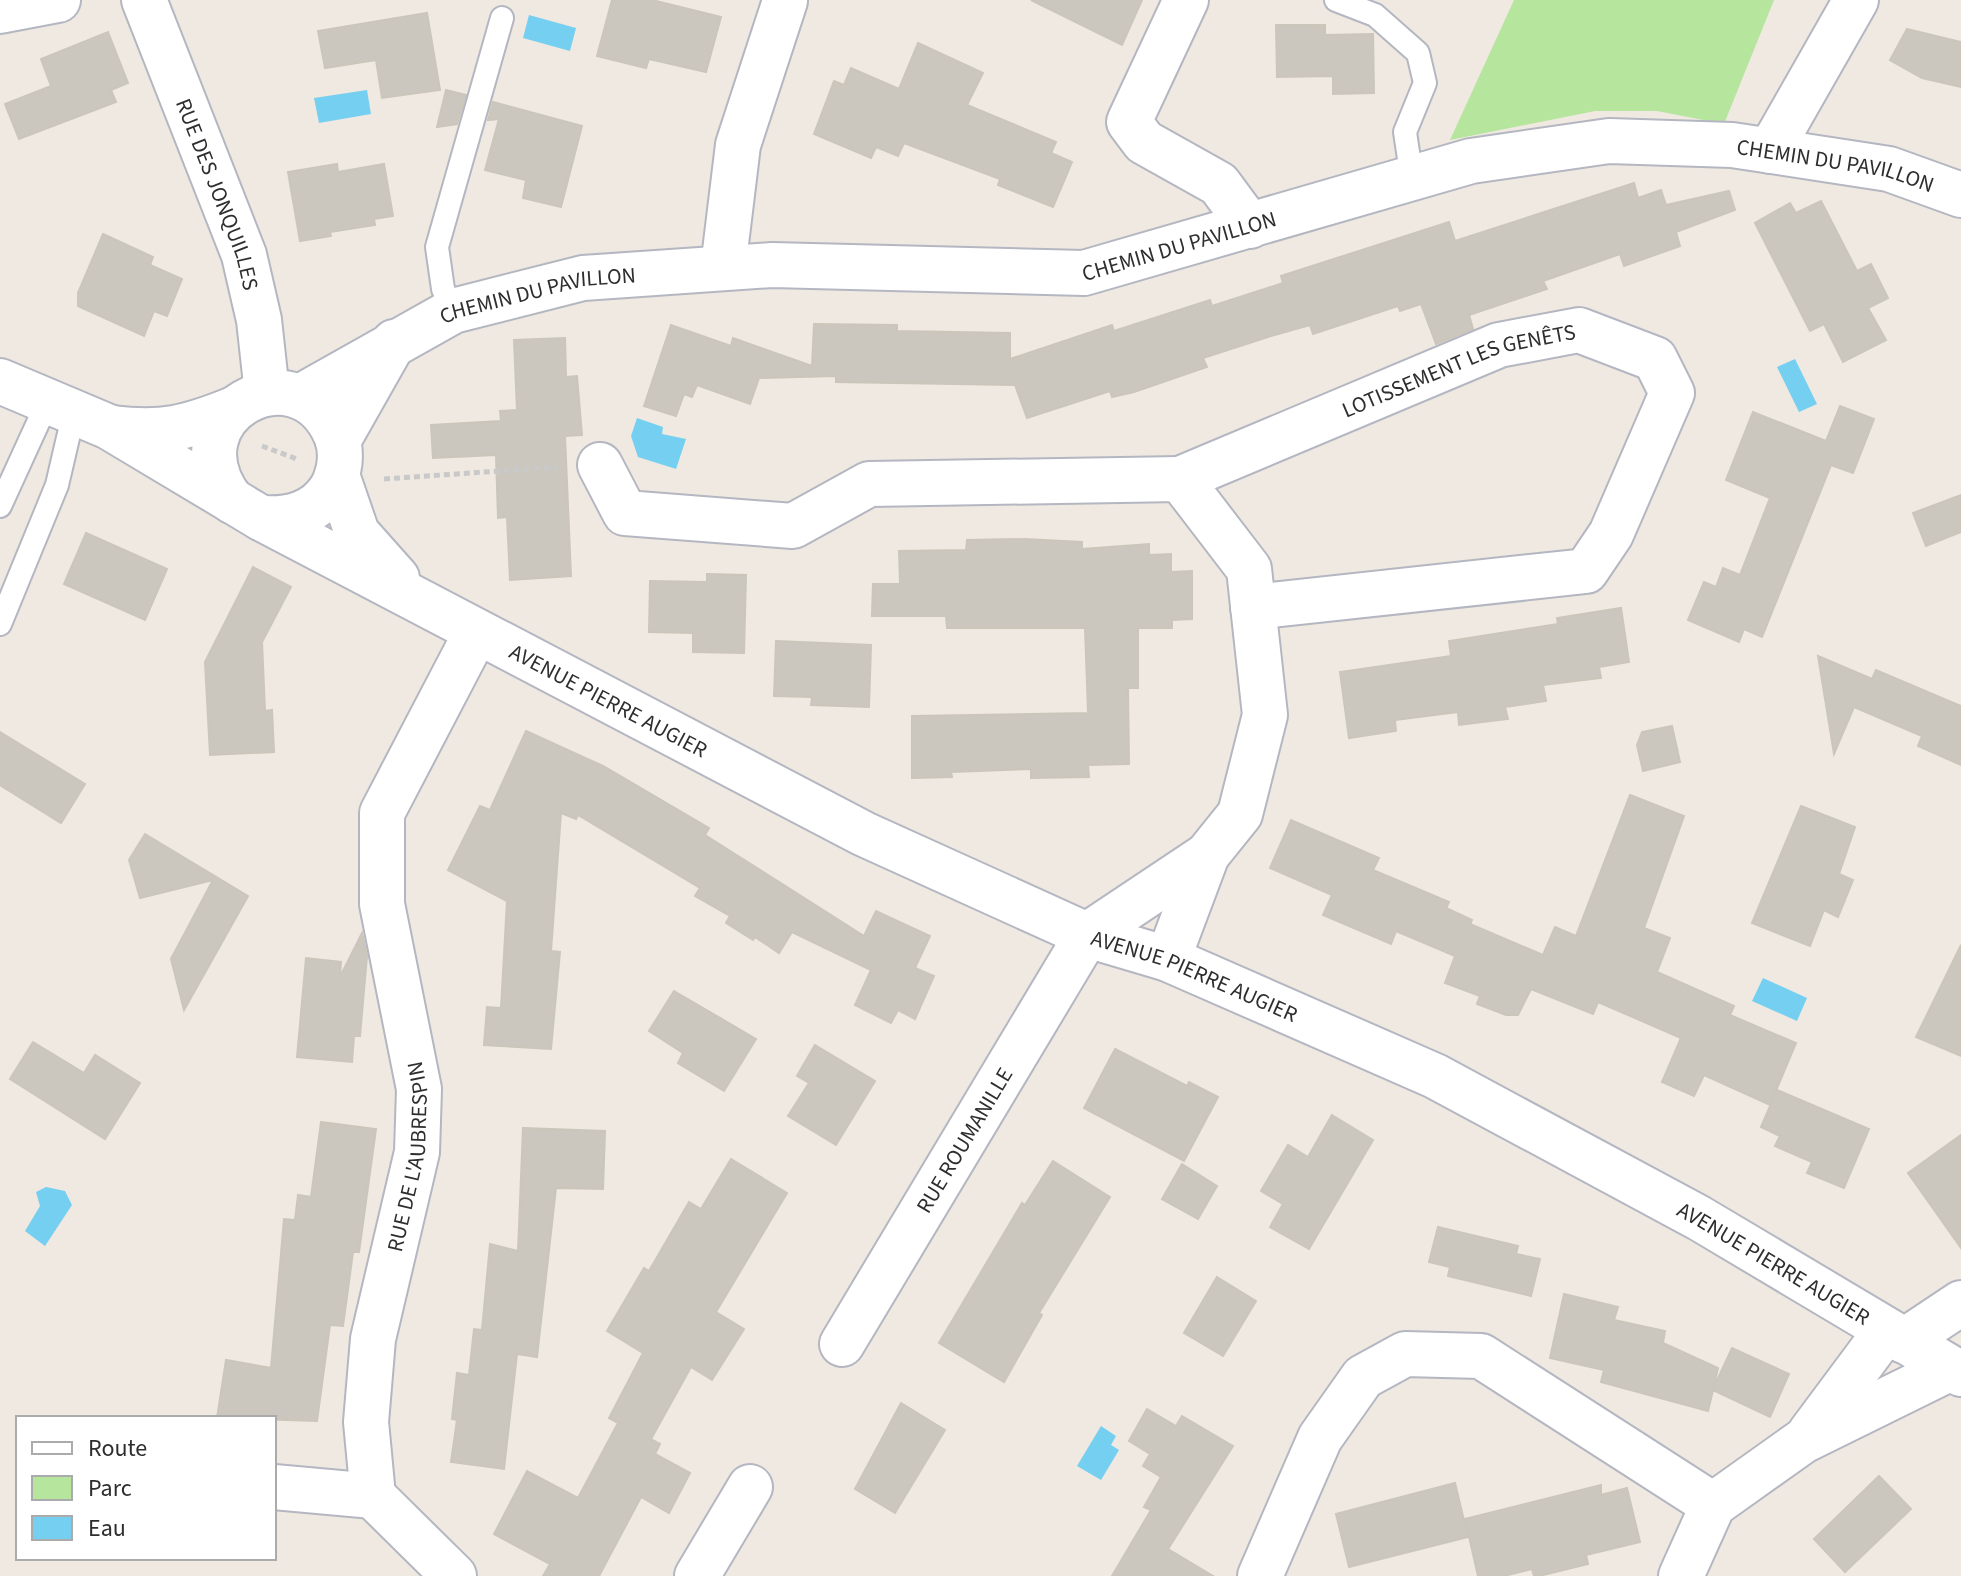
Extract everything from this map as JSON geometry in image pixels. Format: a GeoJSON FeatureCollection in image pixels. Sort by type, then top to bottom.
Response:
{"type":"FeatureCollection","features":[{"type":"Feature","properties":{"kind":"street"},"geometry":{"type":"LineString","coordinates":[[0,11],[58,0]]}},
{"type":"Feature","properties":{"kind":"street","name":"RUE DES JONQUILLES"},"geometry":{"type":"LineString","coordinates":[[144,0],[244,255],[259,320],[255,407]]}},
{"type":"Feature","properties":{"kind":"street"},"geometry":{"type":"LineString","coordinates":[[1186,0],[1129,122],[1144,142],[1219,184],[1250,226]]}},
{"type":"Feature","properties":{"kind":"street"},"geometry":{"type":"LineString","coordinates":[[1770,151],[1856,0]]}},
{"type":"Feature","properties":{"kind":"street"},"geometry":{"type":"LineString","coordinates":[[723,268],[738,145],[781,1]]}},
{"type":"Feature","properties":{"kind":"street","name":"CHEMIN DU PAVILLON"},"geometry":{"type":"LineString","coordinates":[[255,407],[453,311],[583,278],[772,265],[1084,273],[1471,161],[1609,141],[1732,145],[1889,169],[1961,195]]}},
{"type":"Feature","properties":{"kind":"street","name":"LOTISSEMENT LES GENÊTS"},"geometry":{"type":"LineString","coordinates":[[600,465],[625,513],[793,526],[869,484],[1180,479],[1499,345],[1579,330],[1655,359],[1672,393],[1611,534],[1586,571],[1253,607]]}},
{"type":"Feature","properties":{"kind":"street"},"geometry":{"type":"LineString","coordinates":[[0,381],[77,414],[247,510],[293,517],[308,511],[331,489],[338,458],[394,342]]}},
{"type":"Feature","properties":{"kind":"street"},"geometry":{"type":"LineString","coordinates":[[247,510],[220,486],[214,467],[213,448],[255,407]]}},
{"type":"Feature","properties":{"kind":"street"},"geometry":{"type":"LineString","coordinates":[[77,414],[153,433],[190,427],[255,407],[324,415],[357,533],[417,599]]}},
{"type":"Feature","properties":{"kind":"street"},"geometry":{"type":"LineString","coordinates":[[1087,935],[1207,855],[1240,814],[1265,715],[1249,569],[1180,479]]}},
{"type":"Feature","properties":{"kind":"street","name":"AVENUE PIERRE AUGIER"},"geometry":{"type":"LineString","coordinates":[[247,510],[476,633],[864,834],[1087,935],[1168,959],[1435,1076],[1587,1155],[1955,1372]]}},
{"type":"Feature","properties":{"kind":"street","name":"RUE DE L'AUBRESPIN"},"geometry":{"type":"LineString","coordinates":[[373,1496],[366,1422],[373,1339],[417,1152],[419,1089],[382,904],[382,813],[476,633]]}},
{"type":"Feature","properties":{"kind":"street"},"geometry":{"type":"LineString","coordinates":[[1168,959],[1207,855]]}},
{"type":"Feature","properties":{"kind":"street","name":"RUE ROUMANILLE"},"geometry":{"type":"LineString","coordinates":[[842,1344],[1087,935]]}},
{"type":"Feature","properties":{"kind":"street"},"geometry":{"type":"LineString","coordinates":[[1803,1441],[1895,1336],[1961,1303]]}},
{"type":"Feature","properties":{"kind":"street"},"geometry":{"type":"LineString","coordinates":[[1260,1576],[1320,1438],[1363,1377],[1405,1354],[1481,1356],[1713,1505]]}},
{"type":"Feature","properties":{"kind":"street"},"geometry":{"type":"LineString","coordinates":[[1681,1576],[1713,1505],[1803,1441],[1955,1372]]}},
{"type":"Feature","properties":{"kind":"street"},"geometry":{"type":"LineString","coordinates":[[276,1487],[373,1496],[454,1576]]}},
{"type":"Feature","properties":{"kind":"street"},"geometry":{"type":"LineString","coordinates":[[697,1576],[750,1487]]}},
{"type":"Feature","properties":{"kind":"lane"},"geometry":{"type":"LineString","coordinates":[[1336,0],[1375,15],[1418,53],[1425,83],[1405,132],[1412,179]]}},
{"type":"Feature","properties":{"kind":"lane"},"geometry":{"type":"LineString","coordinates":[[453,311],[443,289],[437,247],[502,18]]}},
{"type":"Feature","properties":{"kind":"lane"},"geometry":{"type":"LineString","coordinates":[[0,506],[77,414]]}},
{"type":"Feature","properties":{"kind":"lane"},"geometry":{"type":"LineString","coordinates":[[0,624],[57,485],[77,414]]}},
{"type":"Feature","properties":{"kind":"path"},"geometry":{"type":"LineString","coordinates":[[255,407],[371,480],[600,465]]}},
{"type":"Feature","properties":{"kind":"green space"},"geometry":{"type":"Polygon","coordinates":[[[1514,0],[1774,0],[1724,124],[1657,111],[1595,111],[1450,140],[1514,0]]]}},
{"type":"Feature","properties":{"kind":"water"},"geometry":{"type":"Polygon","coordinates":[[[529,15],[576,28],[570,51],[523,38],[529,15]]]}},
{"type":"Feature","properties":{"kind":"water"},"geometry":{"type":"Polygon","coordinates":[[[367,90],[371,114],[319,123],[314,98],[367,90]]]}},
{"type":"Feature","properties":{"kind":"water"},"geometry":{"type":"Polygon","coordinates":[[[1795,359],[1817,404],[1799,412],[1777,367],[1795,359]]]}},
{"type":"Feature","properties":{"kind":"water"},"geometry":{"type":"Polygon","coordinates":[[[637,418],[663,427],[662,434],[686,439],[676,469],[638,457],[631,436],[637,418]]]}},
{"type":"Feature","properties":{"kind":"water"},"geometry":{"type":"Polygon","coordinates":[[[1763,978],[1807,998],[1797,1021],[1752,1001],[1763,978]]]}},
{"type":"Feature","properties":{"kind":"water"},"geometry":{"type":"Polygon","coordinates":[[[46,1187],[65,1191],[72,1205],[45,1246],[25,1231],[40,1206],[36,1192],[46,1187]]]}},
{"type":"Feature","properties":{"kind":"water"},"geometry":{"type":"Polygon","coordinates":[[[1101,1426],[1116,1436],[1111,1445],[1119,1450],[1101,1480],[1077,1466],[1101,1426]]]}},
{"type":"Feature","properties":{"kind":"building"},"geometry":{"type":"Polygon","coordinates":[[[612,0],[652,0],[721,17],[706,72],[649,59],[646,68],[597,56],[612,0]]]}},
{"type":"Feature","properties":{"kind":"building"},"geometry":{"type":"Polygon","coordinates":[[[1031,0],[1142,0],[1122,45],[1031,0]]]}},
{"type":"Feature","properties":{"kind":"building"},"geometry":{"type":"Polygon","coordinates":[[[427,13],[440,90],[382,98],[376,60],[325,68],[318,31],[427,13]]]}},
{"type":"Feature","properties":{"kind":"building"},"geometry":{"type":"Polygon","coordinates":[[[1276,25],[1325,25],[1325,35],[1373,34],[1374,93],[1333,94],[1333,76],[1277,77],[1276,25]]]}},
{"type":"Feature","properties":{"kind":"building"},"geometry":{"type":"Polygon","coordinates":[[[1907,29],[1961,42],[1961,87],[1922,78],[1890,60],[1907,29]]]}},
{"type":"Feature","properties":{"kind":"building"},"geometry":{"type":"Polygon","coordinates":[[[108,32],[128,83],[111,90],[116,102],[19,139],[5,104],[51,86],[41,59],[108,32]]]}},
{"type":"Feature","properties":{"kind":"building"},"geometry":{"type":"Polygon","coordinates":[[[918,43],[983,73],[967,105],[1056,142],[1051,153],[1072,162],[1053,207],[998,185],[1000,179],[904,143],[898,156],[876,147],[871,158],[814,134],[834,81],[844,85],[851,68],[899,89],[918,43]]]}},
{"type":"Feature","properties":{"kind":"building"},"geometry":{"type":"Polygon","coordinates":[[[446,90],[466,95],[457,124],[437,127],[446,90]]]}},
{"type":"Feature","properties":{"kind":"building"},"geometry":{"type":"Polygon","coordinates":[[[493,102],[582,126],[561,207],[523,198],[526,180],[485,170],[499,119],[488,120],[493,102]]]}},
{"type":"Feature","properties":{"kind":"building"},"geometry":{"type":"Polygon","coordinates":[[[337,164],[338,172],[384,164],[393,216],[374,219],[375,225],[330,232],[331,236],[300,241],[288,172],[337,164]]]}},
{"type":"Feature","properties":{"kind":"building"},"geometry":{"type":"Polygon","coordinates":[[[1634,183],[1638,198],[1661,190],[1666,205],[1729,191],[1735,210],[1676,232],[1680,246],[1624,266],[1620,254],[1543,281],[1547,289],[1469,315],[1473,329],[1436,344],[1421,304],[1400,311],[1398,306],[1313,334],[1310,325],[1271,336],[1203,358],[1207,367],[1134,392],[1112,397],[1110,391],[1027,418],[1015,385],[836,382],[836,376],[759,378],[750,404],[697,385],[692,397],[684,394],[676,416],[644,406],[671,325],[731,346],[733,338],[812,366],[814,324],[897,325],[897,331],[1010,333],[1010,359],[1112,325],[1114,331],[1210,300],[1212,306],[1283,283],[1281,276],[1449,222],[1455,241],[1634,183]]]}},
{"type":"Feature","properties":{"kind":"building"},"geometry":{"type":"Polygon","coordinates":[[[1821,201],[1857,271],[1871,264],[1888,298],[1868,308],[1886,340],[1843,362],[1824,324],[1810,331],[1755,223],[1790,203],[1796,213],[1821,201]]]}},
{"type":"Feature","properties":{"kind":"building"},"geometry":{"type":"Polygon","coordinates":[[[103,234],[153,257],[150,265],[182,279],[167,316],[154,311],[144,336],[78,306],[78,293],[103,234]]]}},
{"type":"Feature","properties":{"kind":"building"},"geometry":{"type":"Polygon","coordinates":[[[565,338],[566,377],[577,376],[582,435],[565,436],[571,576],[510,580],[507,517],[498,518],[496,455],[433,458],[431,425],[501,421],[500,411],[517,410],[514,340],[565,338]]]}},
{"type":"Feature","properties":{"kind":"building"},"geometry":{"type":"Polygon","coordinates":[[[1840,406],[1874,419],[1853,473],[1831,465],[1762,637],[1744,629],[1739,642],[1688,620],[1704,582],[1716,587],[1723,568],[1740,575],[1770,498],[1726,480],[1753,412],[1826,441],[1840,406]]]}},
{"type":"Feature","properties":{"kind":"building"},"geometry":{"type":"Polygon","coordinates":[[[1961,495],[1961,532],[1926,546],[1913,513],[1961,495]]]}},
{"type":"Feature","properties":{"kind":"building"},"geometry":{"type":"Polygon","coordinates":[[[86,533],[167,569],[145,620],[64,584],[86,533]]]}},
{"type":"Feature","properties":{"kind":"building"},"geometry":{"type":"Polygon","coordinates":[[[967,540],[1082,542],[1082,549],[1149,544],[1149,555],[1171,554],[1171,572],[1192,571],[1192,619],[1172,620],[1172,628],[1138,628],[1138,688],[1128,688],[1129,764],[1088,765],[1089,777],[1031,778],[1031,769],[951,772],[952,777],[912,778],[912,716],[1088,713],[1085,628],[947,628],[946,616],[872,616],[873,584],[900,584],[899,551],[966,550],[967,540]]]}},
{"type":"Feature","properties":{"kind":"building"},"geometry":{"type":"Polygon","coordinates":[[[253,567],[291,587],[262,642],[265,711],[272,710],[274,752],[210,755],[205,662],[253,567]]]}},
{"type":"Feature","properties":{"kind":"building"},"geometry":{"type":"Polygon","coordinates":[[[707,574],[746,575],[744,653],[693,652],[693,633],[649,632],[650,581],[707,582],[707,574]]]}},
{"type":"Feature","properties":{"kind":"building"},"geometry":{"type":"Polygon","coordinates":[[[1621,608],[1629,662],[1599,667],[1601,678],[1543,685],[1546,701],[1505,707],[1508,719],[1459,725],[1458,712],[1395,720],[1396,731],[1349,738],[1340,672],[1451,656],[1449,641],[1558,624],[1557,618],[1621,608]]]}},
{"type":"Feature","properties":{"kind":"building"},"geometry":{"type":"Polygon","coordinates":[[[776,641],[871,645],[869,707],[811,705],[812,697],[774,696],[776,641]]]}},
{"type":"Feature","properties":{"kind":"building"},"geometry":{"type":"Polygon","coordinates":[[[1818,656],[1872,679],[1876,670],[1961,706],[1961,765],[1918,746],[1922,736],[1854,707],[1834,754],[1818,656]]]}},
{"type":"Feature","properties":{"kind":"building"},"geometry":{"type":"Polygon","coordinates":[[[1672,726],[1680,762],[1643,771],[1637,745],[1642,732],[1672,726]]]}},
{"type":"Feature","properties":{"kind":"building"},"geometry":{"type":"Polygon","coordinates":[[[526,731],[603,766],[709,828],[705,835],[864,936],[876,911],[930,936],[915,968],[934,976],[915,1019],[898,1010],[891,1023],[855,1005],[871,970],[792,932],[779,953],[755,937],[753,940],[726,923],[730,916],[695,896],[700,888],[578,815],[576,819],[561,813],[551,951],[560,952],[551,1049],[484,1045],[487,1007],[501,1008],[507,901],[448,870],[480,806],[490,810],[526,731]]]}},
{"type":"Feature","properties":{"kind":"building"},"geometry":{"type":"Polygon","coordinates":[[[0,732],[85,784],[61,823],[0,785],[0,732]]]}},
{"type":"Feature","properties":{"kind":"building"},"geometry":{"type":"Polygon","coordinates":[[[1630,795],[1684,816],[1644,928],[1670,938],[1657,972],[1734,1006],[1730,1015],[1796,1043],[1770,1105],[1704,1075],[1694,1096],[1662,1082],[1681,1038],[1598,1002],[1593,1014],[1531,989],[1518,1015],[1506,1015],[1477,1004],[1480,996],[1445,983],[1455,956],[1396,931],[1391,944],[1323,915],[1332,895],[1270,868],[1291,820],[1379,858],[1373,870],[1449,902],[1446,908],[1472,920],[1470,924],[1543,955],[1555,927],[1576,936],[1630,795]]]}},
{"type":"Feature","properties":{"kind":"building"},"geometry":{"type":"Polygon","coordinates":[[[1801,806],[1855,827],[1839,874],[1853,880],[1838,917],[1824,910],[1810,946],[1752,923],[1801,806]]]}},
{"type":"Feature","properties":{"kind":"building"},"geometry":{"type":"Polygon","coordinates":[[[145,834],[248,896],[184,1010],[171,959],[213,880],[140,898],[129,860],[145,834]]]}},
{"type":"Feature","properties":{"kind":"building"},"geometry":{"type":"Polygon","coordinates":[[[362,933],[367,956],[360,1036],[354,1036],[352,1062],[297,1057],[306,958],[341,962],[340,977],[362,933]]]}},
{"type":"Feature","properties":{"kind":"building"},"geometry":{"type":"Polygon","coordinates":[[[1961,945],[1961,1056],[1916,1037],[1961,945]]]}},
{"type":"Feature","properties":{"kind":"building"},"geometry":{"type":"Polygon","coordinates":[[[674,991],[756,1039],[724,1091],[678,1063],[683,1053],[649,1031],[674,991]]]}},
{"type":"Feature","properties":{"kind":"building"},"geometry":{"type":"Polygon","coordinates":[[[33,1042],[84,1073],[95,1055],[140,1083],[105,1139],[10,1079],[33,1042]]]}},
{"type":"Feature","properties":{"kind":"building"},"geometry":{"type":"Polygon","coordinates":[[[815,1045],[875,1081],[836,1145],[788,1116],[809,1083],[797,1076],[815,1045]]]}},
{"type":"Feature","properties":{"kind":"building"},"geometry":{"type":"Polygon","coordinates":[[[1115,1049],[1187,1086],[1189,1082],[1218,1097],[1184,1161],[1084,1108],[1115,1049]]]}},
{"type":"Feature","properties":{"kind":"building"},"geometry":{"type":"Polygon","coordinates":[[[1777,1090],[1869,1129],[1844,1188],[1807,1173],[1812,1162],[1775,1146],[1780,1136],[1761,1127],[1777,1090]]]}},
{"type":"Feature","properties":{"kind":"building"},"geometry":{"type":"Polygon","coordinates":[[[1332,1115],[1373,1140],[1309,1249],[1270,1227],[1283,1204],[1261,1191],[1288,1145],[1308,1157],[1332,1115]]]}},
{"type":"Feature","properties":{"kind":"building"},"geometry":{"type":"Polygon","coordinates":[[[321,1122],[376,1129],[359,1252],[353,1252],[343,1326],[330,1325],[317,1421],[276,1420],[276,1416],[217,1416],[226,1360],[271,1368],[284,1219],[295,1220],[298,1195],[311,1197],[321,1122]]]}},
{"type":"Feature","properties":{"kind":"building"},"geometry":{"type":"Polygon","coordinates":[[[523,1128],[605,1131],[603,1189],[556,1188],[537,1357],[517,1354],[504,1469],[451,1462],[457,1420],[452,1419],[457,1373],[469,1375],[474,1329],[482,1330],[490,1244],[518,1251],[523,1128]]]}},
{"type":"Feature","properties":{"kind":"building"},"geometry":{"type":"Polygon","coordinates":[[[1961,1135],[1961,1248],[1908,1173],[1961,1135]]]}},
{"type":"Feature","properties":{"kind":"building"},"geometry":{"type":"Polygon","coordinates":[[[731,1159],[787,1193],[716,1312],[744,1329],[712,1380],[691,1367],[651,1439],[660,1444],[655,1454],[690,1473],[669,1513],[641,1497],[599,1576],[543,1576],[550,1564],[494,1534],[527,1471],[578,1498],[618,1423],[609,1418],[643,1353],[607,1331],[644,1268],[649,1271],[689,1202],[701,1209],[731,1159]]]}},
{"type":"Feature","properties":{"kind":"building"},"geometry":{"type":"Polygon","coordinates":[[[1053,1161],[1110,1197],[1039,1313],[1042,1315],[1004,1382],[939,1343],[1022,1203],[1025,1205],[1053,1161]]]}},
{"type":"Feature","properties":{"kind":"building"},"geometry":{"type":"Polygon","coordinates":[[[1182,1164],[1217,1186],[1198,1219],[1162,1199],[1182,1164]]]}},
{"type":"Feature","properties":{"kind":"building"},"geometry":{"type":"Polygon","coordinates":[[[1438,1227],[1518,1246],[1516,1254],[1540,1259],[1531,1296],[1448,1276],[1450,1267],[1429,1262],[1438,1227]]]}},
{"type":"Feature","properties":{"kind":"building"},"geometry":{"type":"Polygon","coordinates":[[[1217,1277],[1256,1301],[1223,1356],[1184,1333],[1217,1277]]]}},
{"type":"Feature","properties":{"kind":"building"},"geometry":{"type":"Polygon","coordinates":[[[1564,1294],[1618,1307],[1614,1320],[1665,1331],[1663,1343],[1718,1368],[1713,1389],[1732,1348],[1789,1374],[1770,1417],[1713,1390],[1708,1411],[1601,1382],[1604,1370],[1550,1358],[1564,1294]]]}},
{"type":"Feature","properties":{"kind":"building"},"geometry":{"type":"Polygon","coordinates":[[[901,1403],[945,1430],[895,1513],[855,1489],[901,1403]]]}},
{"type":"Feature","properties":{"kind":"building"},"geometry":{"type":"Polygon","coordinates":[[[1147,1409],[1176,1426],[1182,1416],[1233,1446],[1168,1549],[1213,1576],[1112,1576],[1151,1510],[1144,1507],[1161,1477],[1143,1466],[1150,1454],[1129,1441],[1147,1409]]]}},
{"type":"Feature","properties":{"kind":"building"},"geometry":{"type":"Polygon","coordinates":[[[1879,1476],[1911,1509],[1845,1572],[1814,1539],[1879,1476]]]}},
{"type":"Feature","properties":{"kind":"building"},"geometry":{"type":"Polygon","coordinates":[[[1455,1483],[1468,1537],[1349,1567],[1336,1514],[1455,1483]]]}},
{"type":"Feature","properties":{"kind":"building"},"geometry":{"type":"Polygon","coordinates":[[[1601,1485],[1601,1495],[1627,1488],[1640,1542],[1586,1555],[1588,1564],[1539,1576],[1534,1576],[1532,1569],[1504,1576],[1478,1576],[1465,1519],[1601,1485]]]}}]}
